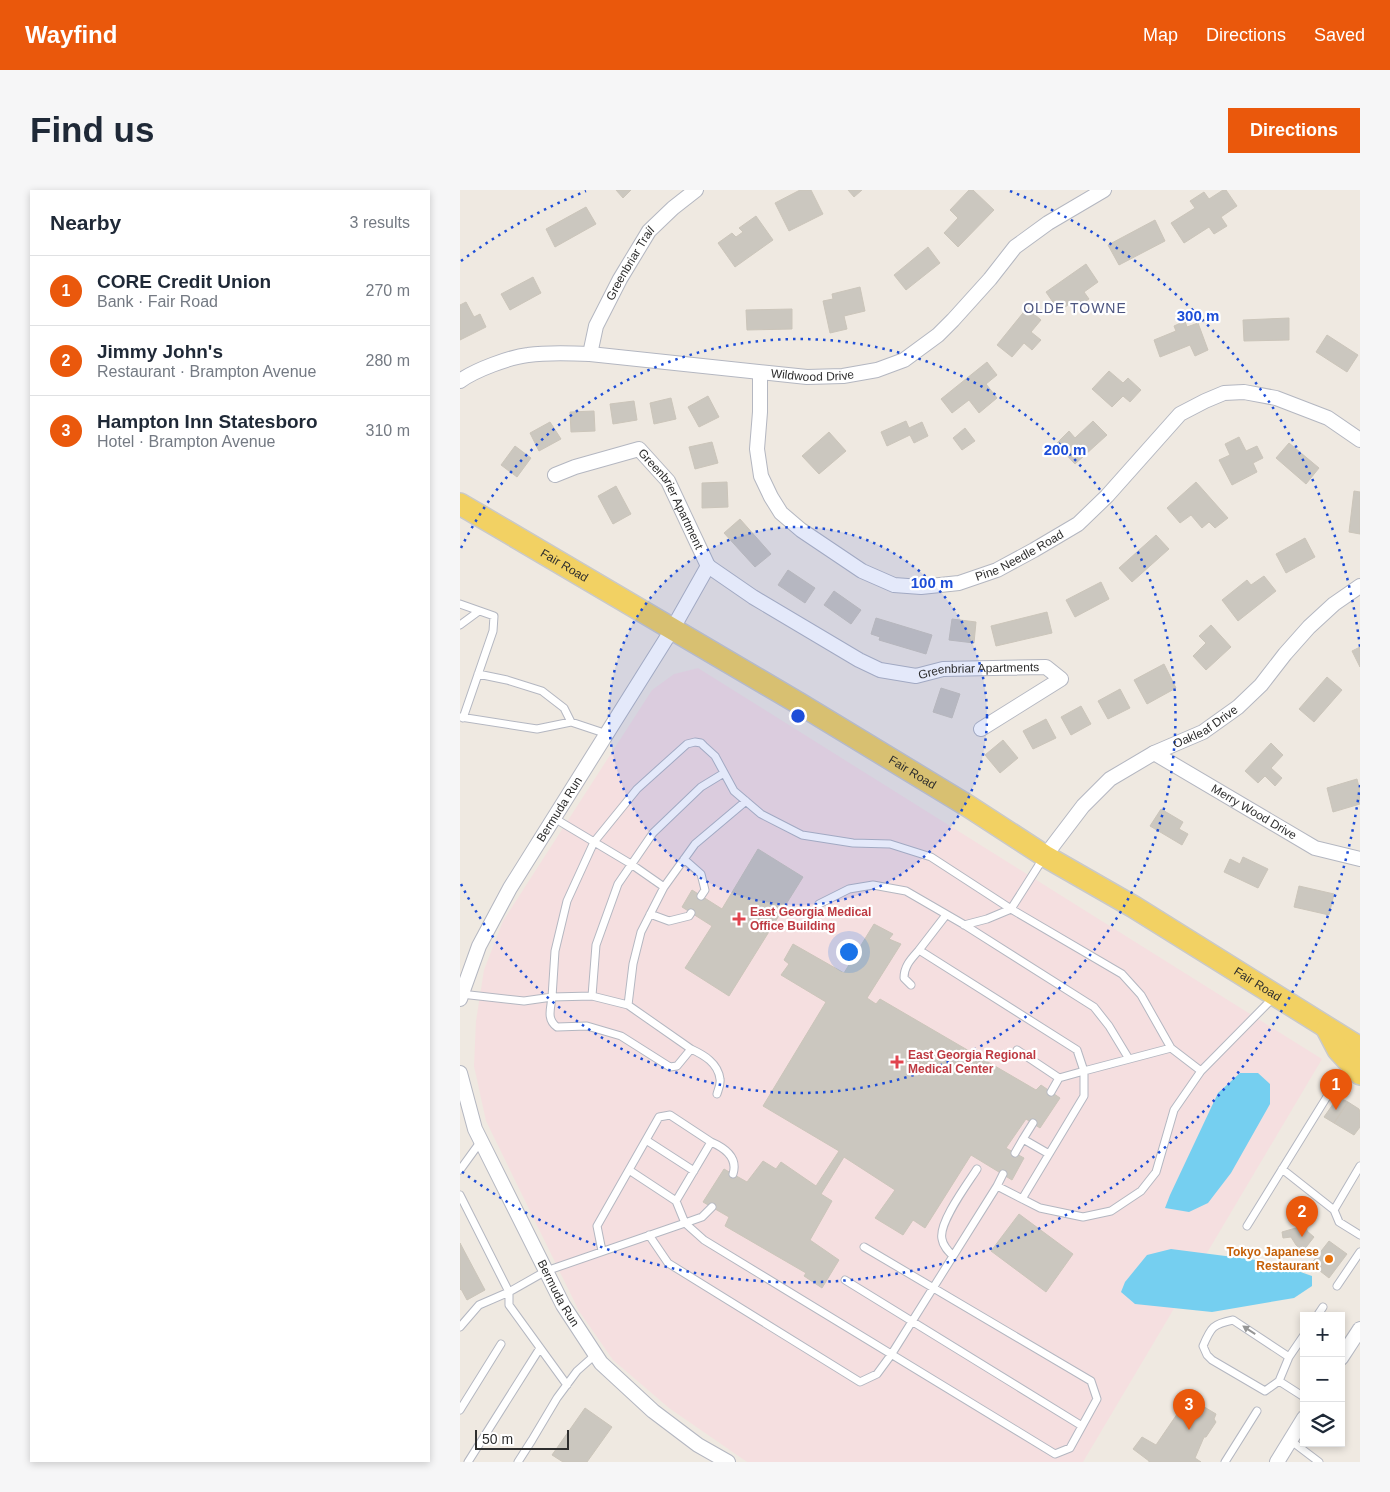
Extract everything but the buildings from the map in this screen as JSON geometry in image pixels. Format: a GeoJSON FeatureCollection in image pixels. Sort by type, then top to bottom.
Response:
{"type":"FeatureCollection","features":[{"type":"Feature","properties":{"kind":"main road","name":"Fair Road"},"geometry":{"type":"LineString","coordinates":[[460,504],[809,709],[968,806],[1045,856],[1134,907],[1360,1048]]}},
{"type":"Feature","properties":{"kind":"main road"},"geometry":{"type":"LineString","coordinates":[[1326,1027],[1338,1050],[1360,1074]]}},
{"type":"Feature","properties":{"kind":"street","name":"Greenbriar Trail"},"geometry":{"type":"LineString","coordinates":[[590,354],[596,326],[620,279],[649,231],[673,208],[696,190]]}},
{"type":"Feature","properties":{"kind":"street","name":"Wildwood Drive"},"geometry":{"type":"LineString","coordinates":[[460,381],[492,365],[526,355],[556,353],[590,354],[807,378],[843,376],[877,370],[904,360],[954,320],[1015,247],[1048,223],[1104,190]]}},
{"type":"Feature","properties":{"kind":"street","name":"Pine Needle Road"},"geometry":{"type":"LineString","coordinates":[[760,373],[760,412],[757,449],[761,476],[771,497],[782,513],[801,530],[862,571],[894,585],[921,587],[959,582],[997,570],[1034,550],[1078,524],[1100,503],[1180,414],[1224,393],[1244,392],[1276,398],[1328,418],[1360,440]]}},
{"type":"Feature","properties":{"kind":"street","name":"Greenbrier Apartment"},"geometry":{"type":"LineString","coordinates":[[555,475],[575,467],[639,449],[668,482],[708,566],[673,628]]}},
{"type":"Feature","properties":{"kind":"street","name":"Greenbriar Apartments"},"geometry":{"type":"LineString","coordinates":[[708,566],[754,597],[858,660],[880,670],[916,676],[943,670],[1046,666],[1061,679],[981,729]]}},
{"type":"Feature","properties":{"kind":"street","name":"Oakleaf Drive"},"geometry":{"type":"LineString","coordinates":[[1045,856],[1083,806],[1110,779],[1154,753],[1203,732],[1238,706],[1261,685],[1309,627],[1334,604],[1360,586]]}},
{"type":"Feature","properties":{"kind":"street","name":"Bermuda Run"},"geometry":{"type":"LineString","coordinates":[[461,996],[479,946],[510,888],[673,628]]}},
{"type":"Feature","properties":{"kind":"street","name":"Merry Wood Drive"},"geometry":{"type":"LineString","coordinates":[[1154,753],[1315,848],[1360,858]]}},
{"type":"Feature","properties":{"kind":"street","name":"Bermuda Run"},"geometry":{"type":"LineString","coordinates":[[460,1074],[475,1129],[563,1305],[595,1355],[643,1403],[698,1445],[728,1462]]}},
{"type":"Feature","properties":{"kind":"street"},"geometry":{"type":"LineString","coordinates":[[1342,1357],[1360,1329]]}},
{"type":"Feature","properties":{"kind":"street"},"geometry":{"type":"LineString","coordinates":[[1277,1462],[1300,1424]]}},
{"type":"Feature","properties":{"kind":"lane"},"geometry":{"type":"LineString","coordinates":[[460,604],[494,616],[494,631],[461,718],[537,729],[571,722],[607,734]]}},
{"type":"Feature","properties":{"kind":"lane"},"geometry":{"type":"LineString","coordinates":[[460,625],[479,611]]}},
{"type":"Feature","properties":{"kind":"lane"},"geometry":{"type":"LineString","coordinates":[[478,674],[507,680],[542,691],[564,708],[571,722]]}},
{"type":"Feature","properties":{"kind":"lane"},"geometry":{"type":"LineString","coordinates":[[691,1049],[677,1066],[670,1067],[621,1036],[587,1026],[557,1027],[549,1016],[555,951],[566,901],[594,842],[637,789],[687,744],[695,742],[701,743],[715,756],[734,791],[761,814],[802,835],[853,843],[890,844],[932,857],[1011,909],[1122,974],[1141,995],[1171,1048],[1201,1071]]}},
{"type":"Feature","properties":{"kind":"lane"},"geometry":{"type":"LineString","coordinates":[[592,996],[596,945],[618,884],[653,833],[701,787],[724,772]]}},
{"type":"Feature","properties":{"kind":"lane"},"geometry":{"type":"LineString","coordinates":[[628,1005],[633,964],[642,932],[664,886],[695,844],[746,801]]}},
{"type":"Feature","properties":{"kind":"lane"},"geometry":{"type":"LineString","coordinates":[[554,818],[664,886]]}},
{"type":"Feature","properties":{"kind":"lane"},"geometry":{"type":"LineString","coordinates":[[964,925],[987,919],[1011,909],[1045,856]]}},
{"type":"Feature","properties":{"kind":"lane"},"geometry":{"type":"LineString","coordinates":[[684,859],[700,874],[705,890],[701,896]]}},
{"type":"Feature","properties":{"kind":"lane"},"geometry":{"type":"LineString","coordinates":[[819,904],[849,889],[873,885],[906,891],[964,925],[1094,1007],[1109,1026],[1129,1059]]}},
{"type":"Feature","properties":{"kind":"lane"},"geometry":{"type":"LineString","coordinates":[[650,914],[669,922],[689,916],[691,913]]}},
{"type":"Feature","properties":{"kind":"lane"},"geometry":{"type":"LineString","coordinates":[[911,985],[904,978],[909,960],[946,915]]}},
{"type":"Feature","properties":{"kind":"lane"},"geometry":{"type":"LineString","coordinates":[[919,950],[1077,1050],[1084,1071],[1084,1096],[1022,1199]]}},
{"type":"Feature","properties":{"kind":"lane"},"geometry":{"type":"LineString","coordinates":[[461,996],[524,1001],[552,997],[592,996],[628,1005],[691,1049],[706,1056],[717,1069],[720,1080],[717,1094]]}},
{"type":"Feature","properties":{"kind":"lane"},"geometry":{"type":"LineString","coordinates":[[997,1186],[1040,1208],[1083,1217],[1111,1211],[1140,1191],[1156,1172],[1174,1110],[1201,1071],[1276,996]]}},
{"type":"Feature","properties":{"kind":"lane"},"geometry":{"type":"LineString","coordinates":[[1051,1092],[1059,1078],[1171,1048]]}},
{"type":"Feature","properties":{"kind":"lane"},"geometry":{"type":"LineString","coordinates":[[1017,1050],[1059,1078]]}},
{"type":"Feature","properties":{"kind":"lane"},"geometry":{"type":"LineString","coordinates":[[1247,1226],[1336,1082]]}},
{"type":"Feature","properties":{"kind":"lane"},"geometry":{"type":"LineString","coordinates":[[602,1251],[597,1226],[659,1117],[670,1115],[711,1142],[727,1150],[734,1164],[733,1174]]}},
{"type":"Feature","properties":{"kind":"lane"},"geometry":{"type":"LineString","coordinates":[[1015,1153],[1033,1123]]}},
{"type":"Feature","properties":{"kind":"lane"},"geometry":{"type":"LineString","coordinates":[[1023,1139],[1049,1154]]}},
{"type":"Feature","properties":{"kind":"lane"},"geometry":{"type":"LineString","coordinates":[[460,1170],[481,1140]]}},
{"type":"Feature","properties":{"kind":"lane"},"geometry":{"type":"LineString","coordinates":[[646,1140],[694,1171]]}},
{"type":"Feature","properties":{"kind":"lane"},"geometry":{"type":"LineString","coordinates":[[676,1201],[711,1142]]}},
{"type":"Feature","properties":{"kind":"lane"},"geometry":{"type":"LineString","coordinates":[[1334,1210],[1360,1166]]}},
{"type":"Feature","properties":{"kind":"lane"},"geometry":{"type":"LineString","coordinates":[[953,1256],[941,1239],[943,1228],[948,1215],[977,1169]]}},
{"type":"Feature","properties":{"kind":"lane"},"geometry":{"type":"LineString","coordinates":[[1282,1169],[1334,1210],[1339,1222],[1360,1235]]}},
{"type":"Feature","properties":{"kind":"lane"},"geometry":{"type":"LineString","coordinates":[[629,1170],[676,1201],[685,1223],[704,1240],[1054,1454],[1070,1448],[1098,1399],[1092,1381],[864,1247]]}},
{"type":"Feature","properties":{"kind":"lane"},"geometry":{"type":"LineString","coordinates":[[649,1235],[668,1263],[860,1382],[878,1374],[1003,1174]]}},
{"type":"Feature","properties":{"kind":"lane"},"geometry":{"type":"LineString","coordinates":[[460,1195],[509,1292],[509,1305],[566,1385]]}},
{"type":"Feature","properties":{"kind":"lane"},"geometry":{"type":"LineString","coordinates":[[460,1326],[479,1305],[509,1292],[546,1271],[685,1223],[702,1216],[712,1207]]}},
{"type":"Feature","properties":{"kind":"lane"},"geometry":{"type":"LineString","coordinates":[[1337,1286],[1360,1252]]}},
{"type":"Feature","properties":{"kind":"lane"},"geometry":{"type":"LineString","coordinates":[[844,1280],[1082,1426]]}},
{"type":"Feature","properties":{"kind":"lane"},"geometry":{"type":"LineString","coordinates":[[1320,1312],[1323,1307]]}},
{"type":"Feature","properties":{"kind":"lane"},"geometry":{"type":"LineString","coordinates":[[1289,1357],[1234,1320],[1220,1322],[1211,1328],[1204,1346],[1207,1355],[1212,1360],[1265,1391],[1278,1381],[1289,1357],[1300,1341]]}},
{"type":"Feature","properties":{"kind":"lane"},"geometry":{"type":"LineString","coordinates":[[460,1410],[501,1344]]}},
{"type":"Feature","properties":{"kind":"lane"},"geometry":{"type":"LineString","coordinates":[[468,1462],[540,1348]]}},
{"type":"Feature","properties":{"kind":"lane"},"geometry":{"type":"LineString","coordinates":[[518,1462],[566,1385],[577,1371],[595,1355]]}},
{"type":"Feature","properties":{"kind":"lane"},"geometry":{"type":"LineString","coordinates":[[1278,1381],[1300,1395]]}},
{"type":"Feature","properties":{"kind":"lane"},"geometry":{"type":"LineString","coordinates":[[1224,1462],[1257,1412]]}},
{"type":"Feature","properties":{"kind":"lane"},"geometry":{"type":"LineString","coordinates":[[1290,1440],[1319,1462]]}},
{"type":"Feature","properties":{"kind":"shaded area","name":"East Georgia Regional Medical Center"},"geometry":{"type":"Polygon","coordinates":[[[698,668],[1322,1059],[1083,1462],[747,1462],[669,1408],[613,1360],[579,1311],[486,1121],[474,1066],[476,1021],[484,970],[503,921],[652,690],[674,674],[698,668]]]}},
{"type":"Feature","properties":{"kind":"water"},"geometry":{"type":"Polygon","coordinates":[[[1240,1073],[1258,1073],[1270,1084],[1270,1104],[1231,1173],[1208,1203],[1189,1212],[1165,1208],[1218,1093],[1240,1073]]]}},
{"type":"Feature","properties":{"kind":"water"},"geometry":{"type":"Polygon","coordinates":[[[1171,1249],[1272,1262],[1312,1276],[1312,1286],[1294,1298],[1212,1312],[1135,1304],[1121,1292],[1125,1282],[1147,1255],[1171,1249]]]}},
{"type":"Feature","properties":{"kind":"place","name":"East Georgia Medical Office Building"},"geometry":{"type":"Point","coordinates":[739,919]}},
{"type":"Feature","properties":{"kind":"place","name":"East Georgia Regional Medical Center"},"geometry":{"type":"Point","coordinates":[897,1062]}},
{"type":"Feature","properties":{"kind":"place","name":"CORE Credit Union"},"geometry":{"type":"Point","coordinates":[1336,1110]}},
{"type":"Feature","properties":{"kind":"place","name":"Jimmy John's"},"geometry":{"type":"Point","coordinates":[1302,1237]}},
{"type":"Feature","properties":{"kind":"place","name":"Tokyo Japanese Restaurant"},"geometry":{"type":"Point","coordinates":[1329,1259]}},
{"type":"Feature","properties":{"kind":"place","name":"Hampton Inn Statesboro"},"geometry":{"type":"Point","coordinates":[1189,1430]}},
{"type":"Feature","properties":{"kind":"district","name":"OLDE TOWNE"},"geometry":{"type":"Point","coordinates":[1075,308]}}]}
